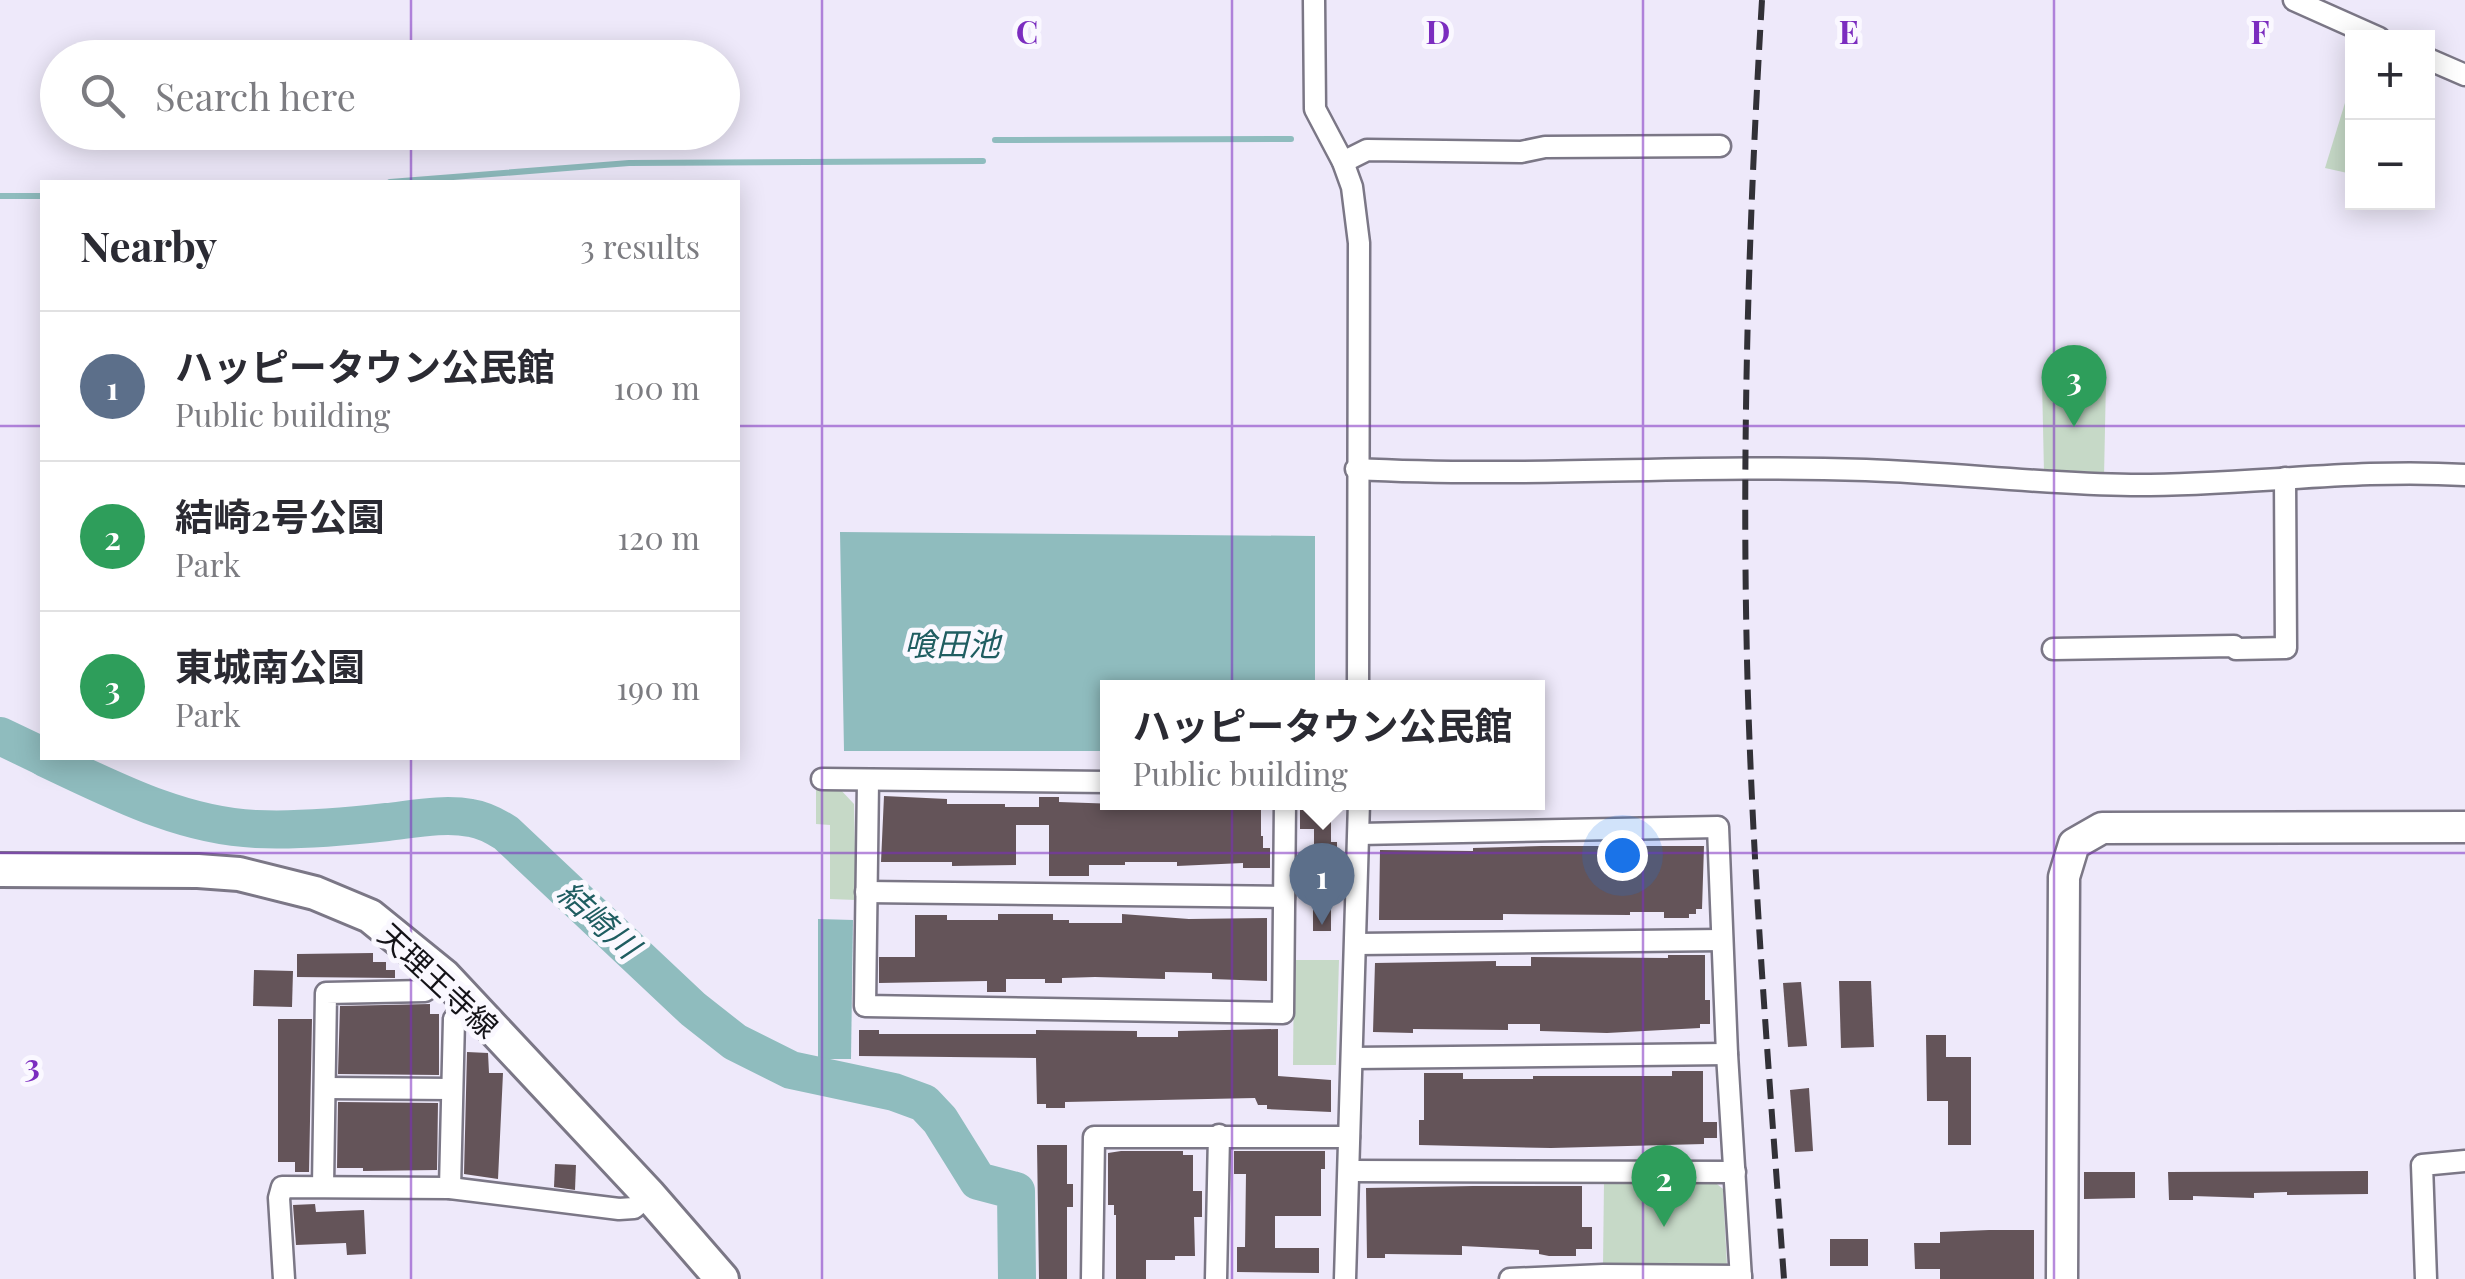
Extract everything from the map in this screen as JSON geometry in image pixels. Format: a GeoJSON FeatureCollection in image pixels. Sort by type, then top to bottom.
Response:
{"type":"FeatureCollection","features":[{"type":"Feature","properties":{"kind":"main road","name":"天理王寺線"},"geometry":{"type":"LineString","coordinates":[[0,870],[198,871],[274,881],[346,904],[370,916],[444,976],[722,1279]]}},
{"type":"Feature","properties":{"kind":"street"},"geometry":{"type":"LineString","coordinates":[[1314,0],[1315,109],[1344,162],[1352,187],[1359,243],[1358,680]]}},
{"type":"Feature","properties":{"kind":"street"},"geometry":{"type":"LineString","coordinates":[[2294,0],[2361,30]]}},
{"type":"Feature","properties":{"kind":"street"},"geometry":{"type":"LineString","coordinates":[[2435,62],[2465,75]]}},
{"type":"Feature","properties":{"kind":"street"},"geometry":{"type":"LineString","coordinates":[[1344,162],[1367,150],[1521,152],[1545,148],[1720,146]]}},
{"type":"Feature","properties":{"kind":"street"},"geometry":{"type":"LineString","coordinates":[[1356,469],[1864,470],[2132,485],[2369,472],[2465,475]]}},
{"type":"Feature","properties":{"kind":"street"},"geometry":{"type":"LineString","coordinates":[[2053,649],[2198,644],[2236,649],[2286,648],[2285,478]]}},
{"type":"Feature","properties":{"kind":"street"},"geometry":{"type":"LineString","coordinates":[[822,779],[1100,782]]}},
{"type":"Feature","properties":{"kind":"street"},"geometry":{"type":"LineString","coordinates":[[868,781],[865,1006],[1283,1013],[1285,810]]}},
{"type":"Feature","properties":{"kind":"street"},"geometry":{"type":"LineString","coordinates":[[1345,1279],[1359,810]]}},
{"type":"Feature","properties":{"kind":"street"},"geometry":{"type":"LineString","coordinates":[[1360,834],[1718,826],[1741,1277],[1603,1275],[1510,1279]]}},
{"type":"Feature","properties":{"kind":"street"},"geometry":{"type":"LineString","coordinates":[[2062,1279],[2064,878],[2074,844],[2102,828],[2465,827]]}},
{"type":"Feature","properties":{"kind":"street"},"geometry":{"type":"LineString","coordinates":[[866,892],[1284,898]]}},
{"type":"Feature","properties":{"kind":"street"},"geometry":{"type":"LineString","coordinates":[[1356,944],[1722,940]]}},
{"type":"Feature","properties":{"kind":"street"},"geometry":{"type":"LineString","coordinates":[[323,1186],[326,993],[425,991],[444,976]]}},
{"type":"Feature","properties":{"kind":"street"},"geometry":{"type":"LineString","coordinates":[[450,1188],[454,1019],[468,1002]]}},
{"type":"Feature","properties":{"kind":"street"},"geometry":{"type":"LineString","coordinates":[[1352,1058],[1727,1054]]}},
{"type":"Feature","properties":{"kind":"street"},"geometry":{"type":"LineString","coordinates":[[326,1088],[451,1089]]}},
{"type":"Feature","properties":{"kind":"street"},"geometry":{"type":"LineString","coordinates":[[1092,1279],[1094,1136],[1349,1137]]}},
{"type":"Feature","properties":{"kind":"street"},"geometry":{"type":"LineString","coordinates":[[1216,1279],[1218,1136]]}},
{"type":"Feature","properties":{"kind":"street"},"geometry":{"type":"LineString","coordinates":[[2426,1279],[2422,1165],[2465,1162]]}},
{"type":"Feature","properties":{"kind":"street"},"geometry":{"type":"LineString","coordinates":[[1349,1172],[1735,1172]]}},
{"type":"Feature","properties":{"kind":"street"},"geometry":{"type":"LineString","coordinates":[[284,1279],[279,1198],[282,1187],[450,1188],[619,1209],[634,1208],[649,1195]]}},
{"type":"Feature","properties":{"kind":"shaded area"},"geometry":{"type":"Polygon","coordinates":[[[2345,103],[2345,172],[2325,168],[2345,103]]]}},
{"type":"Feature","properties":{"kind":"shaded area"},"geometry":{"type":"Polygon","coordinates":[[[2106,380],[2104,477],[2044,473],[2042,381],[2106,380]]]}},
{"type":"Feature","properties":{"kind":"shaded area"},"geometry":{"type":"Polygon","coordinates":[[[816,787],[838,787],[854,804],[856,900],[830,899],[830,825],[816,824],[816,787]]]}},
{"type":"Feature","properties":{"kind":"shaded area"},"geometry":{"type":"Polygon","coordinates":[[[1294,960],[1339,960],[1336,1065],[1293,1065],[1294,960]]]}},
{"type":"Feature","properties":{"kind":"shaded area"},"geometry":{"type":"Polygon","coordinates":[[[1712,1180],[1723,1189],[1727,1266],[1603,1267],[1604,1181],[1712,1180]]]}},
{"type":"Feature","properties":{"kind":"water","name":"喰田池"},"geometry":{"type":"Polygon","coordinates":[[[840,532],[1315,536],[1315,680],[1100,680],[1100,751],[844,751],[840,532]]]}},
{"type":"Feature","properties":{"kind":"water"},"geometry":{"type":"Polygon","coordinates":[[[818,919],[853,920],[851,1059],[818,1059],[818,919]]]}},
{"type":"Feature","properties":{"kind":"building"},"geometry":{"type":"Polygon","coordinates":[[[884,796],[1005,807],[1039,807],[1039,797],[1059,797],[1059,802],[1100,803],[1100,810],[1261,810],[1263,848],[1270,848],[1270,868],[1243,868],[1243,863],[1177,866],[1177,862],[1125,862],[1089,865],[1089,876],[1049,876],[1049,825],[1016,825],[1016,865],[881,862],[884,796]]]}},
{"type":"Feature","properties":{"kind":"building"},"geometry":{"type":"Polygon","coordinates":[[[1300,810],[1331,810],[1331,842],[1337,842],[1337,870],[1331,899],[1331,931],[1313,931],[1313,894],[1299,894],[1299,876],[1314,876],[1314,829],[1300,829],[1300,810]]]}},
{"type":"Feature","properties":{"kind":"building"},"geometry":{"type":"Polygon","coordinates":[[[1542,846],[1704,846],[1702,909],[1696,909],[1696,914],[1689,914],[1689,918],[1664,918],[1664,912],[1630,912],[1503,914],[1503,920],[1379,920],[1380,850],[1473,851],[1542,846]]]}},
{"type":"Feature","properties":{"kind":"building"},"geometry":{"type":"Polygon","coordinates":[[[998,914],[1053,914],[1053,920],[1069,923],[1122,923],[1122,914],[1189,919],[1267,918],[1267,981],[1212,979],[1212,973],[1165,972],[1165,979],[1062,978],[1062,983],[1045,983],[1045,979],[1006,979],[1006,992],[987,992],[987,981],[879,983],[879,957],[915,957],[915,915],[947,915],[947,920],[998,920],[998,914]]]}},
{"type":"Feature","properties":{"kind":"building"},"geometry":{"type":"Polygon","coordinates":[[[373,953],[373,962],[386,962],[386,970],[395,970],[395,978],[297,977],[297,954],[373,953]]]}},
{"type":"Feature","properties":{"kind":"building"},"geometry":{"type":"Polygon","coordinates":[[[1705,955],[1705,1000],[1710,1000],[1710,1024],[1700,1024],[1700,1028],[1607,1033],[1540,1031],[1540,1024],[1508,1024],[1508,1030],[1373,1032],[1375,963],[1496,961],[1496,966],[1531,966],[1531,957],[1705,955]]]}},
{"type":"Feature","properties":{"kind":"building"},"geometry":{"type":"Polygon","coordinates":[[[254,970],[293,971],[292,1007],[253,1006],[254,970]]]}},
{"type":"Feature","properties":{"kind":"building"},"geometry":{"type":"Polygon","coordinates":[[[1839,981],[1871,981],[1874,1047],[1841,1048],[1839,981]]]}},
{"type":"Feature","properties":{"kind":"building"},"geometry":{"type":"Polygon","coordinates":[[[1801,982],[1807,1046],[1788,1047],[1783,983],[1801,982]]]}},
{"type":"Feature","properties":{"kind":"building"},"geometry":{"type":"Polygon","coordinates":[[[430,1004],[430,1014],[439,1014],[439,1075],[338,1074],[340,1006],[430,1004]]]}},
{"type":"Feature","properties":{"kind":"building"},"geometry":{"type":"Polygon","coordinates":[[[278,1019],[312,1019],[309,1172],[295,1172],[295,1162],[278,1162],[278,1019]]]}},
{"type":"Feature","properties":{"kind":"building"},"geometry":{"type":"Polygon","coordinates":[[[1278,1029],[1278,1076],[1331,1080],[1331,1112],[1267,1109],[1267,1105],[1258,1105],[1255,1098],[1065,1102],[1065,1108],[1046,1108],[1046,1104],[1037,1104],[1036,1058],[859,1056],[859,1030],[879,1030],[879,1034],[1137,1031],[1137,1037],[1178,1037],[1178,1031],[1278,1029]]]}},
{"type":"Feature","properties":{"kind":"building"},"geometry":{"type":"Polygon","coordinates":[[[1926,1035],[1946,1035],[1946,1057],[1971,1057],[1971,1145],[1948,1145],[1948,1101],[1927,1101],[1926,1035]]]}},
{"type":"Feature","properties":{"kind":"building"},"geometry":{"type":"Polygon","coordinates":[[[467,1052],[488,1053],[489,1073],[503,1073],[498,1179],[464,1174],[467,1052]]]}},
{"type":"Feature","properties":{"kind":"building"},"geometry":{"type":"Polygon","coordinates":[[[1672,1071],[1703,1071],[1703,1122],[1717,1122],[1717,1138],[1704,1138],[1704,1144],[1551,1148],[1419,1145],[1419,1120],[1424,1120],[1424,1073],[1463,1073],[1463,1079],[1533,1079],[1672,1076],[1672,1071]]]}},
{"type":"Feature","properties":{"kind":"building"},"geometry":{"type":"Polygon","coordinates":[[[1809,1088],[1813,1151],[1795,1152],[1790,1090],[1809,1088]]]}},
{"type":"Feature","properties":{"kind":"building"},"geometry":{"type":"Polygon","coordinates":[[[338,1102],[438,1103],[437,1170],[337,1168],[338,1102]]]}},
{"type":"Feature","properties":{"kind":"building"},"geometry":{"type":"Polygon","coordinates":[[[1037,1145],[1067,1145],[1067,1184],[1073,1184],[1073,1207],[1067,1207],[1067,1279],[1039,1279],[1037,1145]]]}},
{"type":"Feature","properties":{"kind":"building"},"geometry":{"type":"Polygon","coordinates":[[[1183,1151],[1183,1155],[1193,1155],[1193,1191],[1202,1191],[1202,1217],[1194,1217],[1195,1256],[1146,1260],[1146,1279],[1116,1279],[1116,1215],[1114,1205],[1108,1205],[1108,1153],[1183,1151]]]}},
{"type":"Feature","properties":{"kind":"building"},"geometry":{"type":"Polygon","coordinates":[[[1234,1151],[1325,1151],[1321,1216],[1275,1216],[1275,1248],[1319,1248],[1319,1273],[1237,1272],[1237,1247],[1245,1247],[1246,1174],[1234,1174],[1234,1151]]]}},
{"type":"Feature","properties":{"kind":"building"},"geometry":{"type":"Polygon","coordinates":[[[555,1164],[576,1165],[575,1190],[554,1187],[555,1164]]]}},
{"type":"Feature","properties":{"kind":"building"},"geometry":{"type":"Polygon","coordinates":[[[2368,1171],[2368,1194],[2287,1192],[2254,1193],[2254,1198],[2193,1196],[2193,1200],[2169,1200],[2168,1172],[2368,1171]]]}},
{"type":"Feature","properties":{"kind":"building"},"geometry":{"type":"Polygon","coordinates":[[[2084,1172],[2135,1172],[2135,1198],[2084,1199],[2084,1172]]]}},
{"type":"Feature","properties":{"kind":"building"},"geometry":{"type":"Polygon","coordinates":[[[1582,1186],[1582,1227],[1592,1227],[1592,1249],[1576,1249],[1576,1256],[1549,1256],[1539,1254],[1539,1250],[1462,1246],[1462,1255],[1385,1254],[1385,1258],[1367,1258],[1366,1188],[1582,1186]]]}},
{"type":"Feature","properties":{"kind":"building"},"geometry":{"type":"Polygon","coordinates":[[[315,1204],[316,1212],[364,1210],[366,1254],[347,1255],[346,1243],[296,1245],[293,1205],[315,1204]]]}},
{"type":"Feature","properties":{"kind":"building"},"geometry":{"type":"Polygon","coordinates":[[[2034,1230],[2034,1279],[1940,1279],[1940,1269],[1915,1269],[1914,1243],[1940,1243],[1940,1232],[2034,1230]]]}},
{"type":"Feature","properties":{"kind":"building"},"geometry":{"type":"Polygon","coordinates":[[[1830,1239],[1868,1239],[1868,1266],[1830,1266],[1830,1239]]]}},
{"type":"Feature","properties":{"kind":"waterway"},"geometry":{"type":"LineString","coordinates":[[995,140],[1291,139]]}},
{"type":"Feature","properties":{"kind":"waterway"},"geometry":{"type":"LineString","coordinates":[[415,180],[629,163],[983,161]]}},
{"type":"Feature","properties":{"kind":"waterway"},"geometry":{"type":"LineString","coordinates":[[0,196],[40,196]]}},
{"type":"Feature","properties":{"kind":"waterway","name":"結崎川"},"geometry":{"type":"LineString","coordinates":[[0,736],[40,755]]}},
{"type":"Feature","properties":{"kind":"waterway","name":"結崎川"},"geometry":{"type":"LineString","coordinates":[[49,760],[147,804],[228,826],[305,829],[450,816],[494,826],[693,1009],[735,1042],[791,1070],[894,1092],[924,1103],[940,1120],[978,1181],[1016,1191],[1017,1279]]}},
{"type":"Feature","properties":{"kind":"railway"},"geometry":{"type":"LineString","coordinates":[[1762,0],[1747,348],[1746,610],[1754,842],[1784,1279]]}},
{"type":"Feature","properties":{"kind":"place","name":"東城南公園"},"geometry":{"type":"Point","coordinates":[2074,427]}},
{"type":"Feature","properties":{"kind":"place","name":"ハッピータウン公民館"},"geometry":{"type":"Point","coordinates":[1322,925]}},
{"type":"Feature","properties":{"kind":"place","name":"結崎2号公園"},"geometry":{"type":"Point","coordinates":[1664,1227]}}]}
